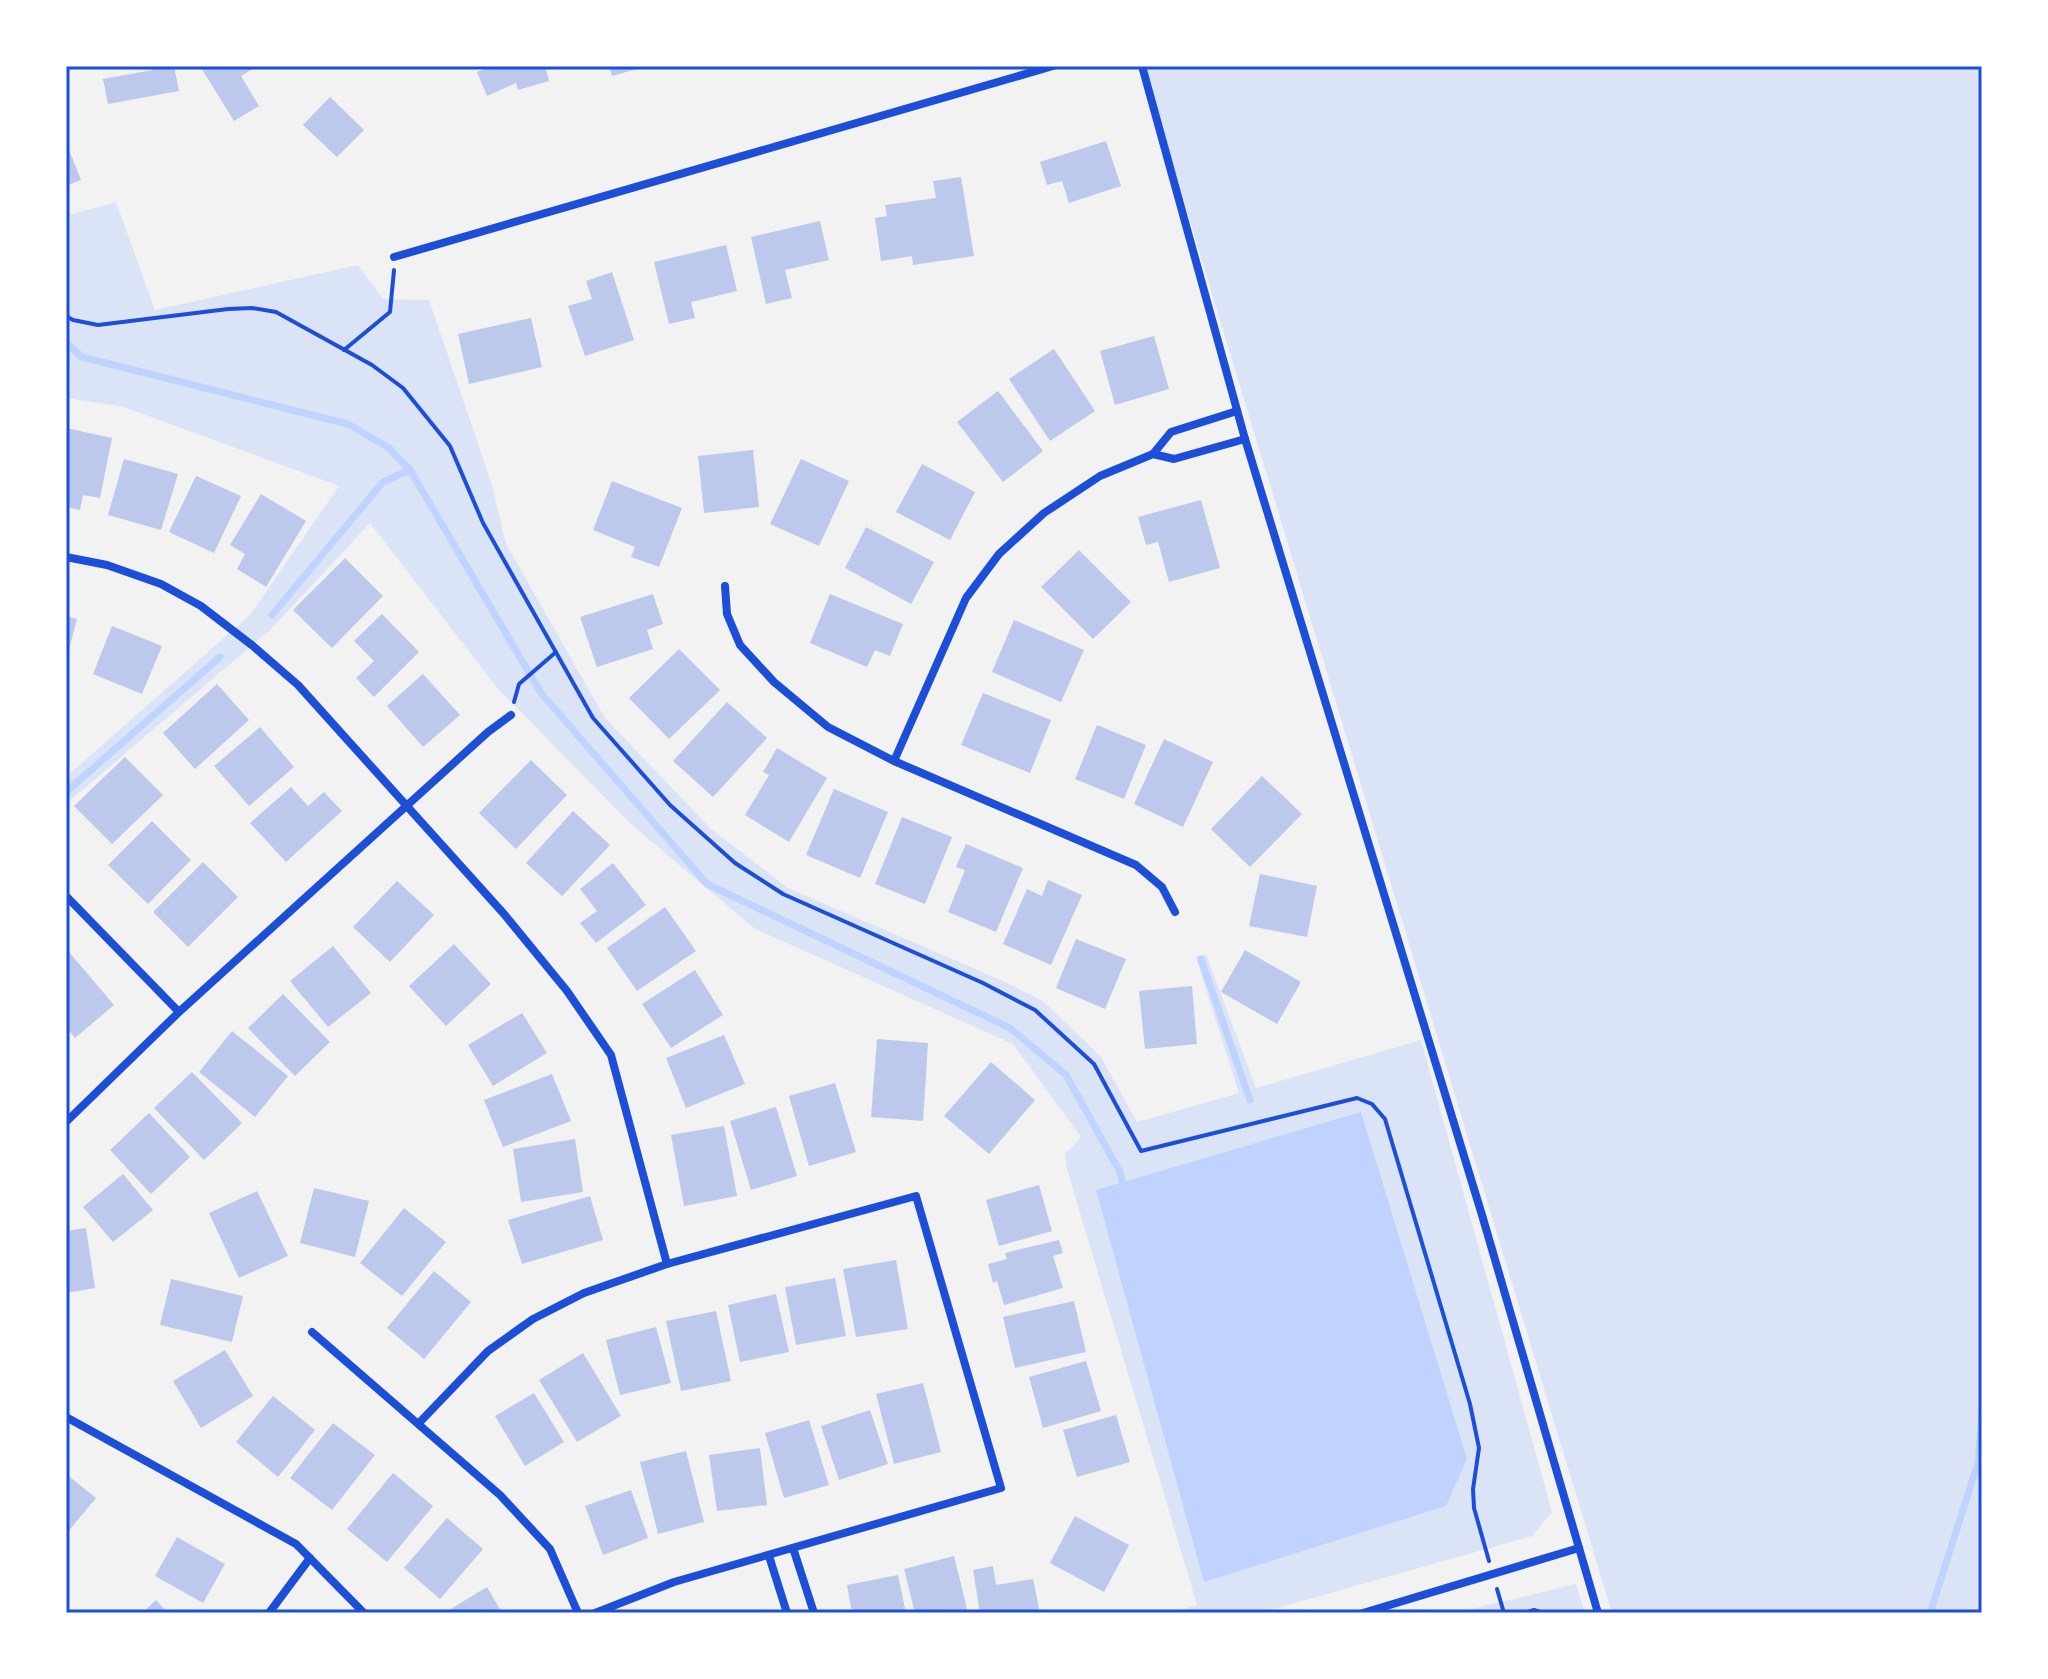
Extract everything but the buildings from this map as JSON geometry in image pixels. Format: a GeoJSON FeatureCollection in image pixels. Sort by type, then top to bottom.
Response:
{"type":"FeatureCollection","features":[{"type":"Feature","properties":{"kind":"street"},"geometry":{"type":"LineString","coordinates":[[394,257],[1053,66]]}},
{"type":"Feature","properties":{"kind":"street"},"geometry":{"type":"LineString","coordinates":[[1142,66],[1245,439],[1482,1215],[1598,1613]]}},
{"type":"Feature","properties":{"kind":"street"},"geometry":{"type":"LineString","coordinates":[[894,761],[966,598],[999,554],[1044,513],[1100,476],[1153,454],[1171,432],[1237,411]]}},
{"type":"Feature","properties":{"kind":"street"},"geometry":{"type":"LineString","coordinates":[[1153,454],[1174,459],[1245,439]]}},
{"type":"Feature","properties":{"kind":"street"},"geometry":{"type":"LineString","coordinates":[[66,557],[107,565],[161,584],[201,606],[253,646],[298,685],[504,914],[567,991],[611,1055],[667,1264]]}},
{"type":"Feature","properties":{"kind":"street"},"geometry":{"type":"LineString","coordinates":[[725,586],[727,614],[740,645],[774,682],[828,727],[894,761],[1136,865],[1162,887],[1175,912]]}},
{"type":"Feature","properties":{"kind":"street"},"geometry":{"type":"LineString","coordinates":[[66,1122],[179,1012],[488,732],[511,715]]}},
{"type":"Feature","properties":{"kind":"street"},"geometry":{"type":"LineString","coordinates":[[66,896],[179,1012]]}},
{"type":"Feature","properties":{"kind":"street"},"geometry":{"type":"LineString","coordinates":[[419,1423],[488,1351],[533,1319],[584,1293],[667,1264],[916,1196],[1001,1488],[674,1582],[595,1613]]}},
{"type":"Feature","properties":{"kind":"street"},"geometry":{"type":"LineString","coordinates":[[312,1332],[500,1495],[550,1549],[578,1613]]}},
{"type":"Feature","properties":{"kind":"street"},"geometry":{"type":"LineString","coordinates":[[66,1417],[296,1544],[364,1613]]}},
{"type":"Feature","properties":{"kind":"street"},"geometry":{"type":"LineString","coordinates":[[793,1548],[814,1613]]}},
{"type":"Feature","properties":{"kind":"street"},"geometry":{"type":"LineString","coordinates":[[1363,1613],[1579,1548]]}},
{"type":"Feature","properties":{"kind":"street"},"geometry":{"type":"LineString","coordinates":[[769,1556],[787,1613]]}},
{"type":"Feature","properties":{"kind":"street"},"geometry":{"type":"LineString","coordinates":[[269,1613],[310,1558]]}},
{"type":"Feature","properties":{"kind":"path"},"geometry":{"type":"LineString","coordinates":[[344,350],[390,312],[394,257]]}},
{"type":"Feature","properties":{"kind":"path"},"geometry":{"type":"LineString","coordinates":[[66,316],[98,325],[252,308],[276,312],[372,365],[403,388],[450,446],[483,523],[593,718],[670,805],[735,863],[783,894],[983,983],[1035,1010],[1094,1064],[1141,1151],[1357,1098],[1372,1104],[1385,1119],[1470,1404],[1479,1448],[1473,1489],[1474,1508],[1504,1613]]}},
{"type":"Feature","properties":{"kind":"path"},"geometry":{"type":"LineString","coordinates":[[511,715],[519,684],[556,652]]}},
{"type":"Feature","properties":{"kind":"path"},"geometry":{"type":"LineString","coordinates":[[1525,1613],[1534,1610],[1544,1613]]}},
{"type":"Feature","properties":{"kind":"shaded area"},"geometry":{"type":"Polygon","coordinates":[[[1143,66],[1982,66],[1982,1613],[1612,1613],[1143,66]]]}},
{"type":"Feature","properties":{"kind":"shaded area"},"geometry":{"type":"Polygon","coordinates":[[[116,202],[155,310],[358,265],[383,299],[429,300],[492,485],[506,544],[605,718],[711,829],[788,888],[1043,1001],[1101,1057],[1137,1122],[1239,1093],[1196,958],[1206,954],[1256,1088],[1421,1040],[1552,1512],[1532,1536],[1259,1613],[1171,1613],[1197,1605],[1067,1169],[1065,1154],[1081,1137],[1013,1044],[755,929],[633,826],[498,689],[370,523],[272,628],[66,804],[66,777],[250,615],[339,486],[124,407],[66,398],[66,216],[116,202]]]}},
{"type":"Feature","properties":{"kind":"shaded area"},"geometry":{"type":"Polygon","coordinates":[[[1576,1584],[1585,1613],[1456,1613],[1463,1611],[1576,1584]]]}},
{"type":"Feature","properties":{"kind":"water"},"geometry":{"type":"Polygon","coordinates":[[[1361,1112],[1467,1459],[1446,1506],[1204,1582],[1096,1190],[1361,1112]]]}},
{"type":"Feature","properties":{"kind":"waterway"},"geometry":{"type":"LineString","coordinates":[[66,343],[82,357],[348,424],[389,448],[410,470],[541,693],[707,884],[1010,1028],[1066,1075],[1120,1172],[1124,1189]]}},
{"type":"Feature","properties":{"kind":"waterway"},"geometry":{"type":"LineString","coordinates":[[272,615],[383,482],[410,470]]}},
{"type":"Feature","properties":{"kind":"waterway"},"geometry":{"type":"LineString","coordinates":[[66,792],[220,657]]}},
{"type":"Feature","properties":{"kind":"waterway"},"geometry":{"type":"LineString","coordinates":[[1201,959],[1250,1100]]}},
{"type":"Feature","properties":{"kind":"waterway"},"geometry":{"type":"LineString","coordinates":[[1930,1613],[1978,1463],[1982,1412]]}}]}
